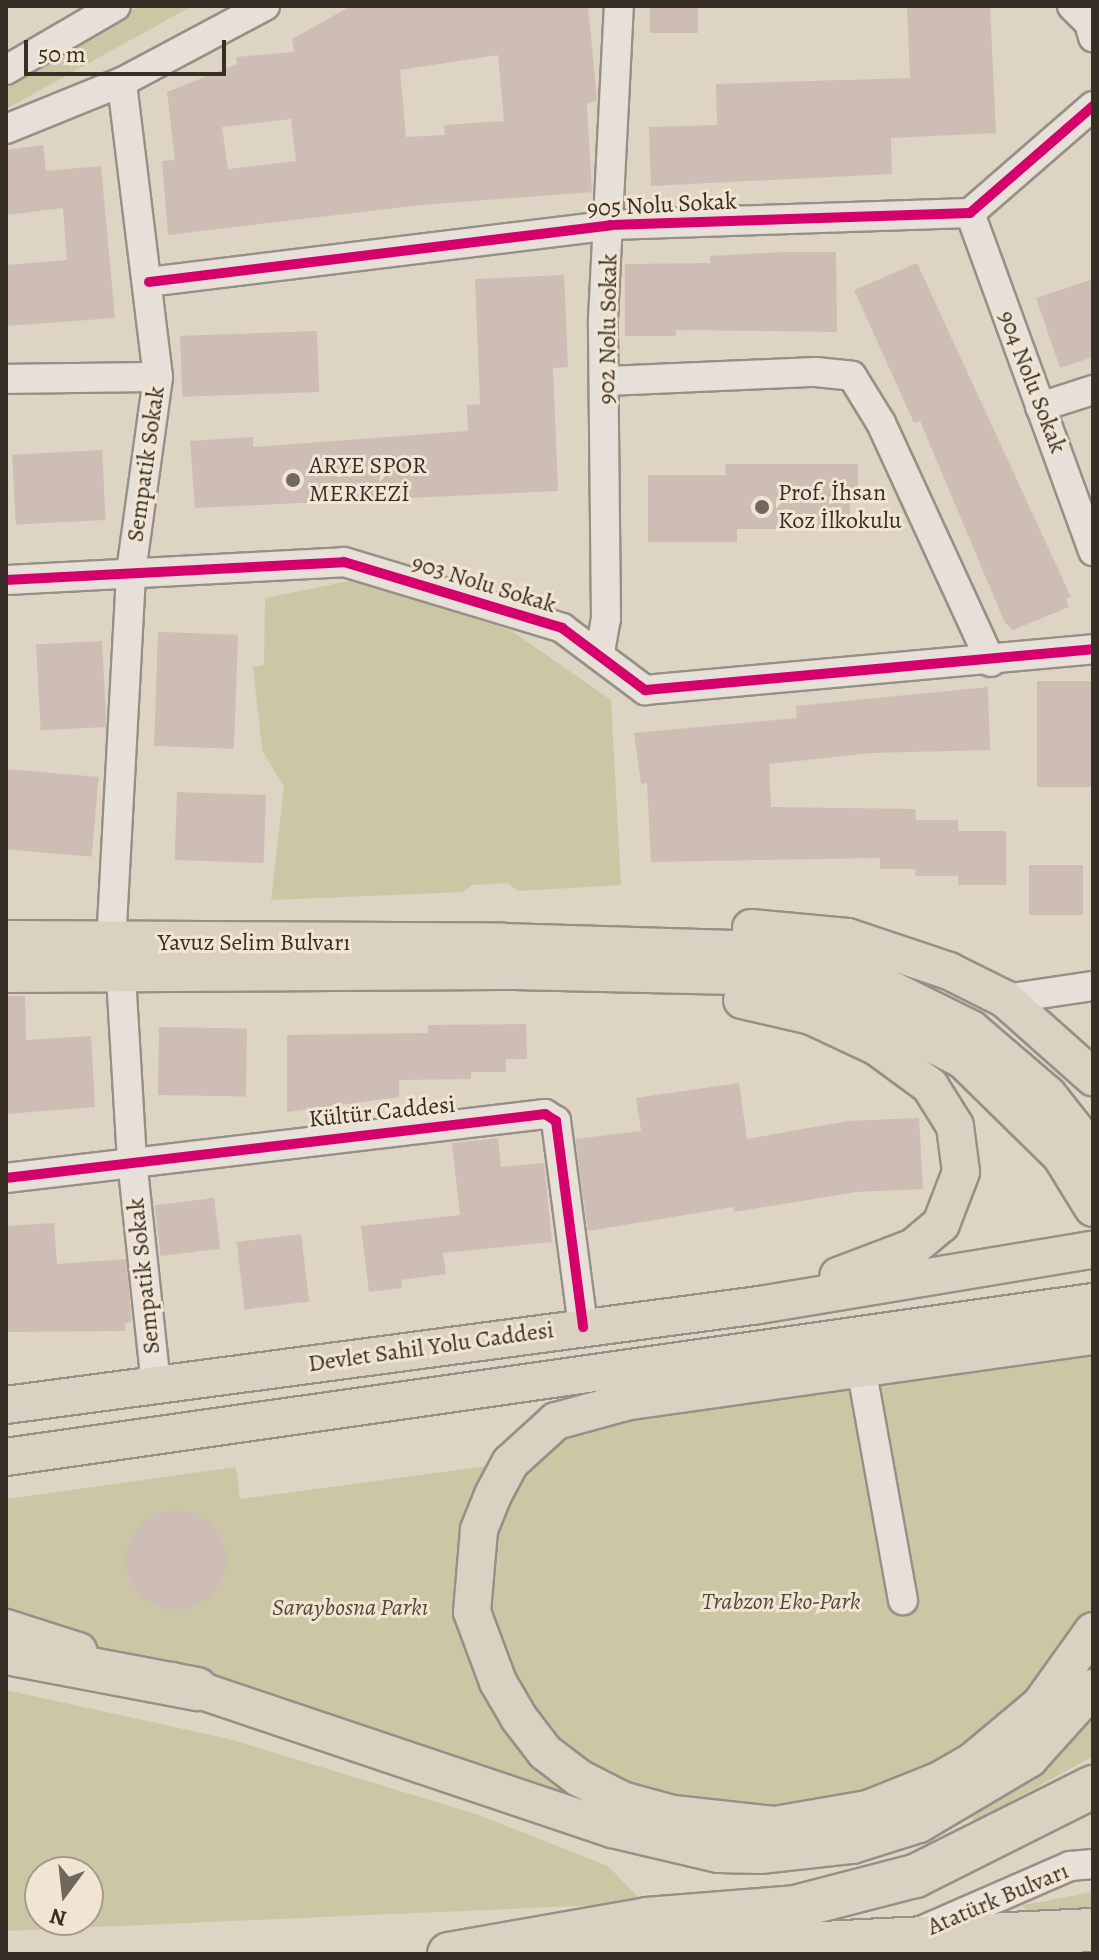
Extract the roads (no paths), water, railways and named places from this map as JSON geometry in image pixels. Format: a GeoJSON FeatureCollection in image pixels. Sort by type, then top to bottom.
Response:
{"type":"FeatureCollection","features":[{"type":"Feature","properties":{"kind":"highway"},"geometry":{"type":"LineString","coordinates":[[6,1653],[197,1689]]}},
{"type":"Feature","properties":{"kind":"highway"},"geometry":{"type":"LineString","coordinates":[[449,1954],[647,1919],[795,1907],[915,1876],[1093,1787]]}},
{"type":"Feature","properties":{"kind":"highway","name":"Atatürk Bulvarı"},"geometry":{"type":"LineString","coordinates":[[593,1954],[1093,1930]]}},
{"type":"Feature","properties":{"kind":"main road"},"geometry":{"type":"LineString","coordinates":[[506,962],[747,928],[848,937],[901,951],[1005,999],[1093,1077]]}},
{"type":"Feature","properties":{"kind":"main road","name":"Yavuz Selim Bulvarı"},"geometry":{"type":"LineString","coordinates":[[6,939],[116,960]]}},
{"type":"Feature","properties":{"kind":"main road"},"geometry":{"type":"LineString","coordinates":[[506,962],[734,949],[831,966],[928,1004],[971,1029],[1048,1095],[1082,1141],[1093,1208]]}},
{"type":"Feature","properties":{"kind":"main road","name":"Yavuz Selim Bulvarı"},"geometry":{"type":"LineString","coordinates":[[6,974],[116,960],[506,962]]}},
{"type":"Feature","properties":{"kind":"main road"},"geometry":{"type":"LineString","coordinates":[[506,962],[736,976],[797,986],[857,1005],[963,1060],[1082,1141]]}},
{"type":"Feature","properties":{"kind":"main road"},"geometry":{"type":"LineString","coordinates":[[506,962],[724,996],[811,1016],[896,1059],[943,1103],[955,1126],[961,1172],[941,1224],[914,1247],[759,1305]]}},
{"type":"Feature","properties":{"kind":"main road","name":"Devlet Sahil Yolu Caddesi"},"geometry":{"type":"LineString","coordinates":[[6,1405],[759,1305],[1093,1250]]}},
{"type":"Feature","properties":{"kind":"main road","name":"Devlet Sahil Yolu Caddesi"},"geometry":{"type":"LineString","coordinates":[[6,1457],[1093,1302]]}},
{"type":"Feature","properties":{"kind":"main road"},"geometry":{"type":"LineString","coordinates":[[1093,1336],[626,1402],[556,1421],[510,1463],[479,1530],[472,1612],[498,1682],[545,1752],[579,1778],[622,1800],[673,1814],[762,1824],[824,1819],[868,1809],[940,1780],[1011,1735],[1040,1705],[1093,1631]]}},
{"type":"Feature","properties":{"kind":"main road"},"geometry":{"type":"LineString","coordinates":[[6,1628],[385,1749],[503,1794],[668,1845],[719,1854],[802,1854],[919,1824],[982,1790],[1029,1759],[1093,1688]]}},
{"type":"Feature","properties":{"kind":"street"},"geometry":{"type":"LineString","coordinates":[[6,70],[116,6]]}},
{"type":"Feature","properties":{"kind":"street"},"geometry":{"type":"LineString","coordinates":[[6,129],[122,82],[265,6]]}},
{"type":"Feature","properties":{"kind":"street","name":"902 Nolu Sokak"},"geometry":{"type":"LineString","coordinates":[[600,652],[606,619],[607,381],[603,319],[619,6]]}},
{"type":"Feature","properties":{"kind":"street","name":"Sempatik Sokak"},"geometry":{"type":"LineString","coordinates":[[122,82],[149,282],[158,377],[131,572],[116,960],[132,1160],[156,1384]]}},
{"type":"Feature","properties":{"kind":"street"},"geometry":{"type":"LineString","coordinates":[[970,213],[1093,106]]}},
{"type":"Feature","properties":{"kind":"street","name":"905 Nolu Sokak"},"geometry":{"type":"LineString","coordinates":[[149,282],[610,225],[970,213]]}},
{"type":"Feature","properties":{"kind":"street","name":"904 Nolu Sokak"},"geometry":{"type":"LineString","coordinates":[[970,213],[1093,551]]}},
{"type":"Feature","properties":{"kind":"street"},"geometry":{"type":"LineString","coordinates":[[607,381],[816,372],[852,376],[881,423],[991,662]]}},
{"type":"Feature","properties":{"kind":"street"},"geometry":{"type":"LineString","coordinates":[[6,379],[158,377]]}},
{"type":"Feature","properties":{"kind":"street"},"geometry":{"type":"LineString","coordinates":[[1040,407],[1093,390]]}},
{"type":"Feature","properties":{"kind":"street","name":"903 Nolu Sokak"},"geometry":{"type":"LineString","coordinates":[[6,580],[344,562],[562,628],[600,652],[645,690],[991,662],[1093,649]]}},
{"type":"Feature","properties":{"kind":"street"},"geometry":{"type":"LineString","coordinates":[[1005,999],[1093,986]]}},
{"type":"Feature","properties":{"kind":"street","name":"Kültür Caddesi"},"geometry":{"type":"LineString","coordinates":[[6,1178],[132,1160],[545,1114],[556,1121],[583,1327]]}},
{"type":"Feature","properties":{"kind":"street"},"geometry":{"type":"LineString","coordinates":[[861,1367],[903,1600]]}},
{"type":"Feature","properties":{"kind":"street","name":"Atatürk Bulvarı"},"geometry":{"type":"LineString","coordinates":[[903,1939],[1070,1866],[1093,1864]]}},
{"type":"Feature","properties":{"kind":"place","name":"ARYE SPOR MERKEZİ"},"geometry":{"type":"Point","coordinates":[293,480]}},
{"type":"Feature","properties":{"kind":"place","name":"Prof. İhsan Koz İlkokulu"},"geometry":{"type":"Point","coordinates":[762,507]}},
{"type":"Feature","properties":{"kind":"park label","name":"Trabzon Eko-Park"},"geometry":{"type":"Point","coordinates":[781,1602]}},
{"type":"Feature","properties":{"kind":"park label","name":"Saraybosna Parkı"},"geometry":{"type":"Point","coordinates":[350,1608]}}]}
